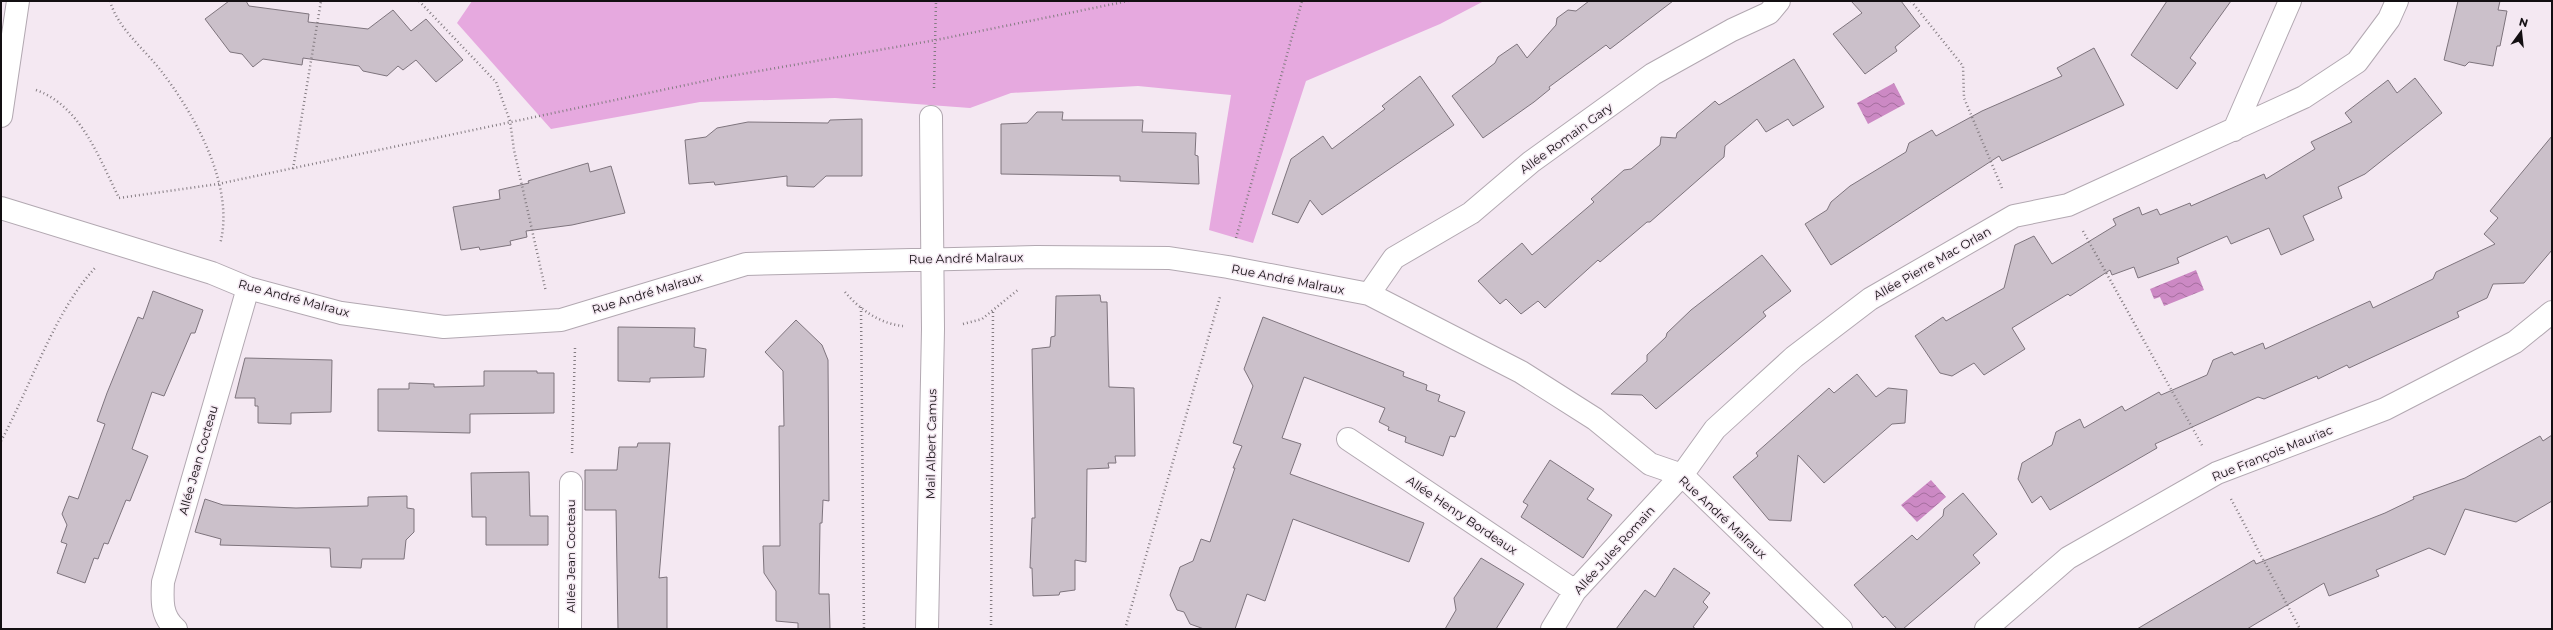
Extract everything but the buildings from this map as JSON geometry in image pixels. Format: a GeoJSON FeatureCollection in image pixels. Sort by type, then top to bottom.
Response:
{"type":"FeatureCollection","features":[{"type":"Feature","properties":{"kind":"street"},"geometry":{"type":"LineString","coordinates":[[1,116],[18,1]]}},
{"type":"Feature","properties":{"kind":"street","name":"Allée Romain Gary"},"geometry":{"type":"LineString","coordinates":[[1369,294],[1394,258],[1471,213],[1531,162],[1653,74],[1732,30],[1769,13],[1779,1]]}},
{"type":"Feature","properties":{"kind":"street"},"geometry":{"type":"LineString","coordinates":[[2234,130],[2290,1]]}},
{"type":"Feature","properties":{"kind":"street","name":"Allée Pierre Mac Orlan"},"geometry":{"type":"LineString","coordinates":[[1682,475],[1715,429],[1794,357],[1870,299],[2014,216],[2068,204],[2304,97],[2357,62],[2389,19],[2397,1]]}},
{"type":"Feature","properties":{"kind":"street","name":"Mail Albert Camus"},"geometry":{"type":"LineString","coordinates":[[927,629],[933,329],[931,258],[931,117]]}},
{"type":"Feature","properties":{"kind":"street","name":"Rue André Malraux"},"geometry":{"type":"LineString","coordinates":[[1,208],[212,273],[248,288],[341,313],[444,326],[560,320],[746,264],[931,258],[1169,258],[1228,267],[1369,294],[1521,372],[1595,419],[1650,464],[1682,475],[1841,629]]}},
{"type":"Feature","properties":{"kind":"street","name":"Allée Jean Cocteau"},"geometry":{"type":"LineString","coordinates":[[176,629],[170,624],[162,606],[163,582],[248,288]]}},
{"type":"Feature","properties":{"kind":"street","name":"Rue François Mauriac"},"geometry":{"type":"LineString","coordinates":[[1986,629],[2068,558],[2217,473],[2385,409],[2515,342],[2552,312]]}},
{"type":"Feature","properties":{"kind":"street","name":"Allée Henry Bordeaux"},"geometry":{"type":"LineString","coordinates":[[1348,439],[1576,592]]}},
{"type":"Feature","properties":{"kind":"street","name":"Allée Jules Romain"},"geometry":{"type":"LineString","coordinates":[[1552,629],[1576,592],[1682,475]]}},
{"type":"Feature","properties":{"kind":"street","name":"Allée Jean Cocteau"},"geometry":{"type":"LineString","coordinates":[[570,629],[571,483]]}},
{"type":"Feature","properties":{"kind":"path"},"geometry":{"type":"LineString","coordinates":[[110,1],[128,34],[162,73],[201,133],[218,184],[224,227],[212,273]]}},
{"type":"Feature","properties":{"kind":"path"},"geometry":{"type":"LineString","coordinates":[[293,169],[320,1]]}},
{"type":"Feature","properties":{"kind":"path"},"geometry":{"type":"LineString","coordinates":[[419,1],[496,82],[510,121],[514,150],[546,292],[560,320],[575,337],[571,483]]}},
{"type":"Feature","properties":{"kind":"path"},"geometry":{"type":"LineString","coordinates":[[931,117],[936,40],[936,1]]}},
{"type":"Feature","properties":{"kind":"path"},"geometry":{"type":"LineString","coordinates":[[6,82],[26,86],[52,96],[76,118],[94,146],[119,198],[218,184],[510,121],[720,78],[936,40],[1128,1]]}},
{"type":"Feature","properties":{"kind":"path"},"geometry":{"type":"LineString","coordinates":[[1125,629],[1302,1]]}},
{"type":"Feature","properties":{"kind":"path"},"geometry":{"type":"LineString","coordinates":[[1911,1],[1964,66],[1964,98],[2014,216]]}},
{"type":"Feature","properties":{"kind":"path"},"geometry":{"type":"LineString","coordinates":[[2068,204],[2217,473],[2300,629]]}},
{"type":"Feature","properties":{"kind":"path"},"geometry":{"type":"LineString","coordinates":[[1,441],[60,320],[85,279],[99,264]]}},
{"type":"Feature","properties":{"kind":"path"},"geometry":{"type":"LineString","coordinates":[[861,307],[864,629]]}},
{"type":"Feature","properties":{"kind":"path"},"geometry":{"type":"LineString","coordinates":[[991,629],[993,311]]}},
{"type":"Feature","properties":{"kind":"shaded area"},"geometry":{"type":"Polygon","coordinates":[[[472,1],[1484,1],[1440,24],[1306,81],[1253,243],[1209,230],[1231,95],[1138,86],[1011,93],[970,108],[835,98],[700,102],[551,129],[457,23],[472,1]]]}},
{"type":"Feature","properties":{"kind":"water"},"geometry":{"type":"Polygon","coordinates":[[[1894,83],[1905,104],[1868,124],[1857,103],[1894,83]]]}},
{"type":"Feature","properties":{"kind":"water"},"geometry":{"type":"Polygon","coordinates":[[[2196,270],[2204,290],[2164,306],[2160,297],[2154,299],[2150,289],[2196,270]]]}},
{"type":"Feature","properties":{"kind":"water"},"geometry":{"type":"Polygon","coordinates":[[[1931,480],[1946,497],[1917,522],[1901,505],[1931,480]]]}}]}
